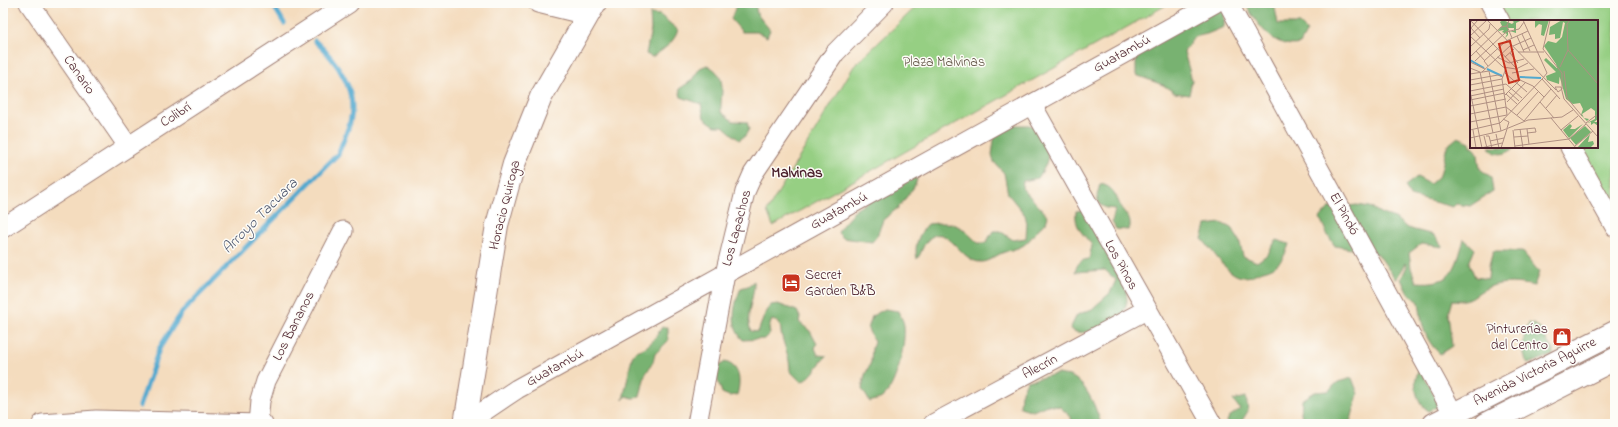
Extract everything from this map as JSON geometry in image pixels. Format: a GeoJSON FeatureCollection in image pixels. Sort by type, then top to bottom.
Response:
{"type":"FeatureCollection","features":[{"type":"Feature","properties":{"kind":"main road","name":"Horacio Quiroga"},"geometry":{"type":"LineString","coordinates":[[465,424],[497,226],[514,164],[541,97],[591,9]]}},
{"type":"Feature","properties":{"kind":"main road","name":"Avenida Victoria Aguirre"},"geometry":{"type":"LineString","coordinates":[[1434,424],[1456,419],[1615,332]]}},
{"type":"Feature","properties":{"kind":"main road","name":"Avenida Victoria Aguirre"},"geometry":{"type":"LineString","coordinates":[[1486,424],[1615,359]]}},
{"type":"Feature","properties":{"kind":"street","name":"Canario"},"geometry":{"type":"LineString","coordinates":[[29,3],[128,146]]}},
{"type":"Feature","properties":{"kind":"street","name":"Colibrí"},"geometry":{"type":"LineString","coordinates":[[3,228],[349,3]]}},
{"type":"Feature","properties":{"kind":"street"},"geometry":{"type":"LineString","coordinates":[[538,3],[591,9]]}},
{"type":"Feature","properties":{"kind":"street","name":"Los Lapachos"},"geometry":{"type":"LineString","coordinates":[[696,424],[725,274],[745,192],[753,174],[835,53],[884,3]]}},
{"type":"Feature","properties":{"kind":"street","name":"Guatambú"},"geometry":{"type":"LineString","coordinates":[[465,424],[517,389],[1215,3]]}},
{"type":"Feature","properties":{"kind":"street","name":"El Pindó"},"geometry":{"type":"LineString","coordinates":[[1228,3],[1456,419]]}},
{"type":"Feature","properties":{"kind":"street"},"geometry":{"type":"LineString","coordinates":[[1490,3],[1499,20]]}},
{"type":"Feature","properties":{"kind":"street","name":"Los Pinos"},"geometry":{"type":"LineString","coordinates":[[1032,104],[1146,310],[1212,424]]}},
{"type":"Feature","properties":{"kind":"street"},"geometry":{"type":"LineString","coordinates":[[1571,148],[1615,227]]}},
{"type":"Feature","properties":{"kind":"street","name":"Los Bananos"},"geometry":{"type":"LineString","coordinates":[[258,424],[260,401],[266,381],[343,231]]}},
{"type":"Feature","properties":{"kind":"street","name":"Alecrín"},"geometry":{"type":"LineString","coordinates":[[933,424],[1146,310]]}},
{"type":"Feature","properties":{"kind":"street"},"geometry":{"type":"LineString","coordinates":[[42,424],[96,420],[263,424]]}},
{"type":"Feature","properties":{"kind":"green space"},"geometry":{"type":"Polygon","coordinates":[[[737,3],[755,3],[757,14],[770,30],[767,37],[757,32],[742,32],[731,19],[737,3]]]}},
{"type":"Feature","properties":{"kind":"green space","name":"Plaza Malvinas"},"geometry":{"type":"Polygon","coordinates":[[[920,3],[1170,3],[773,226],[767,211],[854,66],[920,3]]]}},
{"type":"Feature","properties":{"kind":"green space"},"geometry":{"type":"Polygon","coordinates":[[[1190,3],[1225,3],[1224,27],[1207,34],[1194,37],[1184,52],[1192,80],[1189,95],[1175,93],[1163,85],[1136,75],[1136,61],[1151,38],[1189,7],[1190,3]]]}},
{"type":"Feature","properties":{"kind":"green space"},"geometry":{"type":"Polygon","coordinates":[[[1249,3],[1269,3],[1275,8],[1278,24],[1300,24],[1307,31],[1300,44],[1291,45],[1283,43],[1269,35],[1252,15],[1248,8],[1249,3]]]}},
{"type":"Feature","properties":{"kind":"green space"},"geometry":{"type":"Polygon","coordinates":[[[1498,3],[1615,3],[1615,223],[1575,148],[1598,148],[1598,20],[1506,20],[1498,3]]]}},
{"type":"Feature","properties":{"kind":"green space"},"geometry":{"type":"Polygon","coordinates":[[[650,14],[660,15],[678,30],[674,39],[664,49],[652,57],[646,54],[651,29],[650,14]]]}},
{"type":"Feature","properties":{"kind":"green space"},"geometry":{"type":"Polygon","coordinates":[[[707,65],[714,69],[721,80],[721,112],[733,121],[747,122],[749,129],[745,136],[739,140],[723,126],[715,126],[704,118],[701,104],[681,97],[679,89],[691,81],[700,68],[707,65]]]}},
{"type":"Feature","properties":{"kind":"green space"},"geometry":{"type":"Polygon","coordinates":[[[1006,125],[1029,125],[1036,127],[1044,141],[1048,152],[1048,157],[1043,170],[1038,178],[1023,181],[1022,188],[1048,216],[1046,223],[1024,245],[1002,253],[990,260],[982,262],[974,261],[947,238],[941,235],[934,235],[927,241],[917,259],[916,249],[918,240],[928,224],[945,223],[956,225],[978,243],[986,243],[993,231],[1000,231],[1013,240],[1026,238],[1027,223],[1025,215],[1008,194],[1004,173],[994,162],[992,155],[995,133],[1006,125]]]}},
{"type":"Feature","properties":{"kind":"green space"},"geometry":{"type":"Polygon","coordinates":[[[1458,137],[1470,142],[1470,148],[1474,148],[1478,155],[1480,169],[1491,177],[1493,191],[1470,206],[1456,204],[1453,207],[1410,196],[1405,186],[1417,177],[1430,184],[1440,175],[1447,146],[1458,137]]]}},
{"type":"Feature","properties":{"kind":"green space"},"geometry":{"type":"Polygon","coordinates":[[[1490,148],[1515,148],[1509,152],[1502,154],[1495,153],[1490,148]]]}},
{"type":"Feature","properties":{"kind":"green space"},"geometry":{"type":"Polygon","coordinates":[[[913,174],[917,180],[914,187],[899,207],[883,220],[877,236],[872,242],[843,238],[838,233],[855,210],[913,174]]]}},
{"type":"Feature","properties":{"kind":"green space"},"geometry":{"type":"Polygon","coordinates":[[[1100,184],[1105,185],[1114,192],[1130,221],[1130,227],[1128,230],[1116,229],[1112,222],[1115,209],[1106,208],[1099,204],[1097,196],[1100,184]]]}},
{"type":"Feature","properties":{"kind":"green space"},"geometry":{"type":"Polygon","coordinates":[[[1357,205],[1370,207],[1382,214],[1395,218],[1407,228],[1434,235],[1443,247],[1421,244],[1409,253],[1411,268],[1416,282],[1438,281],[1445,278],[1455,267],[1464,239],[1475,249],[1469,263],[1475,277],[1488,279],[1489,266],[1493,251],[1522,251],[1539,272],[1534,286],[1517,283],[1494,285],[1469,299],[1452,300],[1448,314],[1452,346],[1440,354],[1430,342],[1424,330],[1419,302],[1407,292],[1401,279],[1407,266],[1405,263],[1396,280],[1378,254],[1335,246],[1327,234],[1320,218],[1329,208],[1357,205]]]}},
{"type":"Feature","properties":{"kind":"green space"},"geometry":{"type":"Polygon","coordinates":[[[1084,210],[1126,287],[1127,301],[1123,315],[1096,329],[1076,332],[1070,329],[1077,315],[1092,309],[1110,293],[1116,280],[1105,270],[1075,272],[1079,263],[1083,260],[1089,259],[1092,245],[1082,234],[1076,222],[1076,211],[1084,210]]]}},
{"type":"Feature","properties":{"kind":"green space"},"geometry":{"type":"Polygon","coordinates":[[[1221,223],[1233,229],[1240,243],[1243,256],[1257,262],[1268,254],[1276,240],[1289,244],[1283,258],[1273,268],[1249,276],[1239,276],[1233,273],[1221,262],[1202,239],[1206,225],[1221,223]]]}},
{"type":"Feature","properties":{"kind":"green space"},"geometry":{"type":"Polygon","coordinates":[[[754,281],[749,312],[749,324],[751,331],[758,332],[766,311],[771,305],[778,304],[797,311],[800,317],[799,322],[810,331],[817,344],[815,348],[818,355],[827,356],[809,377],[801,382],[790,371],[778,322],[772,320],[769,327],[770,334],[765,339],[743,340],[736,328],[734,315],[736,301],[741,288],[748,286],[754,281]]]}},
{"type":"Feature","properties":{"kind":"green space"},"geometry":{"type":"Polygon","coordinates":[[[885,309],[898,311],[904,324],[904,342],[897,373],[889,390],[881,398],[870,402],[862,389],[865,375],[871,362],[874,342],[868,329],[872,316],[885,309]]]}},
{"type":"Feature","properties":{"kind":"green space"},"geometry":{"type":"Polygon","coordinates":[[[1529,323],[1536,325],[1541,330],[1548,343],[1553,348],[1553,355],[1528,364],[1524,354],[1523,344],[1529,323]]]}},
{"type":"Feature","properties":{"kind":"green space"},"geometry":{"type":"Polygon","coordinates":[[[662,327],[668,327],[668,341],[655,354],[653,362],[645,375],[640,397],[633,398],[626,396],[623,400],[632,357],[636,351],[652,342],[662,327]]]}},
{"type":"Feature","properties":{"kind":"green space"},"geometry":{"type":"Polygon","coordinates":[[[725,362],[734,367],[738,375],[739,384],[737,395],[729,396],[722,393],[715,372],[719,366],[725,362]]]}},
{"type":"Feature","properties":{"kind":"green space"},"geometry":{"type":"Polygon","coordinates":[[[1420,369],[1440,405],[1429,411],[1421,403],[1416,392],[1415,386],[1417,374],[1420,369]]]}},
{"type":"Feature","properties":{"kind":"green space"},"geometry":{"type":"Polygon","coordinates":[[[1057,374],[1070,376],[1081,384],[1090,397],[1101,424],[1072,424],[1071,417],[1060,407],[1047,405],[1033,411],[1020,407],[1021,394],[1027,381],[1057,374]]]}},
{"type":"Feature","properties":{"kind":"green space"},"geometry":{"type":"Polygon","coordinates":[[[1352,378],[1358,394],[1351,420],[1344,424],[1305,424],[1301,413],[1302,400],[1315,392],[1328,391],[1338,382],[1352,378]]]}},
{"type":"Feature","properties":{"kind":"green space"},"geometry":{"type":"Polygon","coordinates":[[[1246,397],[1248,411],[1240,424],[1226,424],[1229,417],[1240,409],[1233,400],[1246,397]]]}},
{"type":"Feature","properties":{"kind":"waterway","name":"Arroyo Tacuara"},"geometry":{"type":"LineString","coordinates":[[272,3],[284,23]]}},
{"type":"Feature","properties":{"kind":"waterway","name":"Arroyo Tacuara"},"geometry":{"type":"LineString","coordinates":[[140,406],[159,349],[182,312],[338,154],[350,122],[352,110],[351,99],[344,77],[338,67],[331,57],[315,41]]}},
{"type":"Feature","properties":{"kind":"place","name":"Secret Garden B&B"},"geometry":{"type":"Point","coordinates":[791,283]}},
{"type":"Feature","properties":{"kind":"place","name":"Pinturerías del Centro"},"geometry":{"type":"Point","coordinates":[1562,337]}},
{"type":"Feature","properties":{"kind":"district","name":"Malvinas"},"geometry":{"type":"Point","coordinates":[797,173]}}]}
